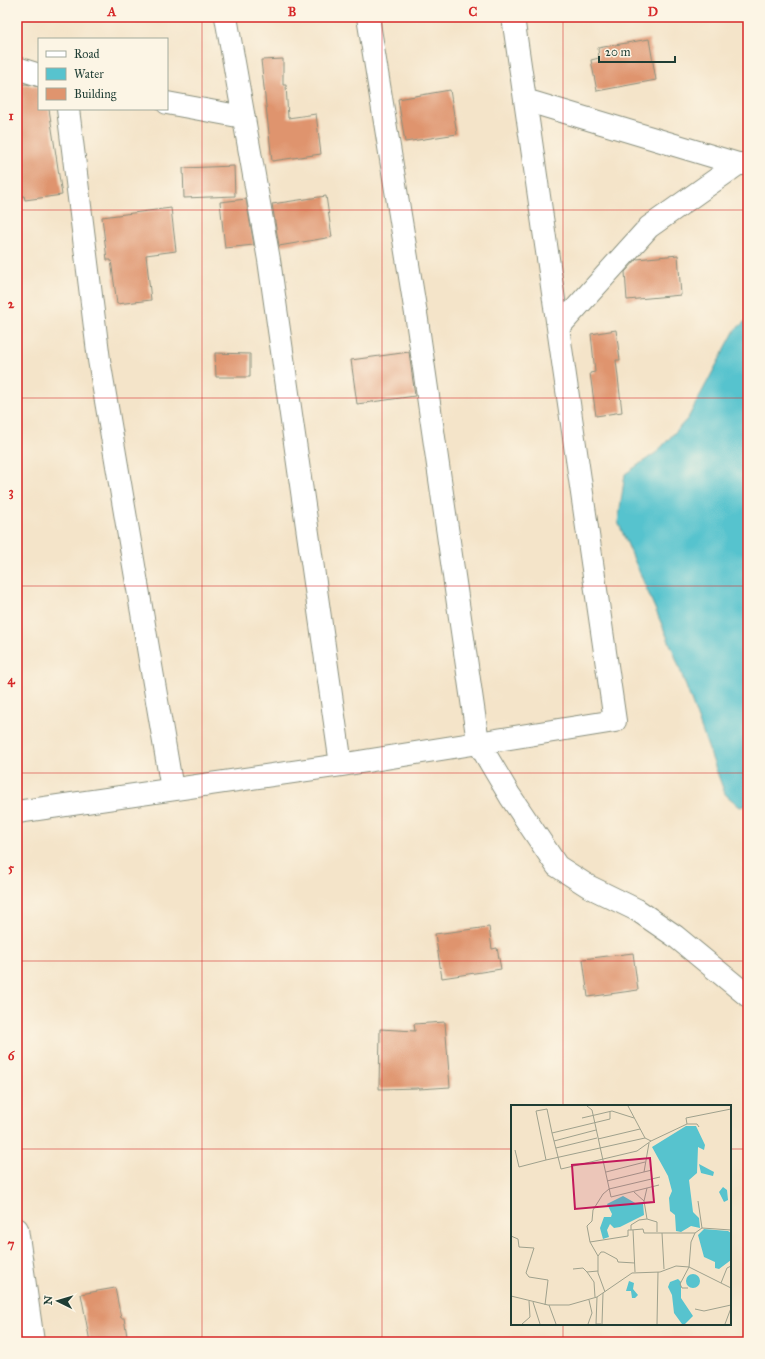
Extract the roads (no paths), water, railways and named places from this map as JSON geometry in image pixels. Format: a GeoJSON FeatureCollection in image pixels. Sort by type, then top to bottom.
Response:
{"type":"FeatureCollection","features":[{"type":"Feature","properties":{"kind":"street"},"geometry":{"type":"LineString","coordinates":[[226,17],[269,260],[341,765]]}},
{"type":"Feature","properties":{"kind":"street"},"geometry":{"type":"LineString","coordinates":[[368,17],[417,320],[478,742],[510,796],[557,866],[588,886],[637,910],[675,936],[748,996]]}},
{"type":"Feature","properties":{"kind":"street"},"geometry":{"type":"LineString","coordinates":[[17,812],[341,765],[615,721],[513,17]]}},
{"type":"Feature","properties":{"kind":"street"},"geometry":{"type":"LineString","coordinates":[[17,68],[38,75]]}},
{"type":"Feature","properties":{"kind":"street"},"geometry":{"type":"LineString","coordinates":[[525,100],[743,164]]}},
{"type":"Feature","properties":{"kind":"street"},"geometry":{"type":"LineString","coordinates":[[168,102],[243,117]]}},
{"type":"Feature","properties":{"kind":"street"},"geometry":{"type":"LineString","coordinates":[[68,110],[100,360],[172,789]]}},
{"type":"Feature","properties":{"kind":"street"},"geometry":{"type":"LineString","coordinates":[[559,327],[650,227],[743,164]]}},
{"type":"Feature","properties":{"kind":"street"},"geometry":{"type":"LineString","coordinates":[[17,1229],[33,1342]]}},
{"type":"Feature","properties":{"kind":"water"},"geometry":{"type":"Polygon","coordinates":[[[748,319],[748,805],[740,807],[725,794],[674,653],[618,522],[625,474],[657,452],[688,418],[735,330],[748,319]]]}}]}
